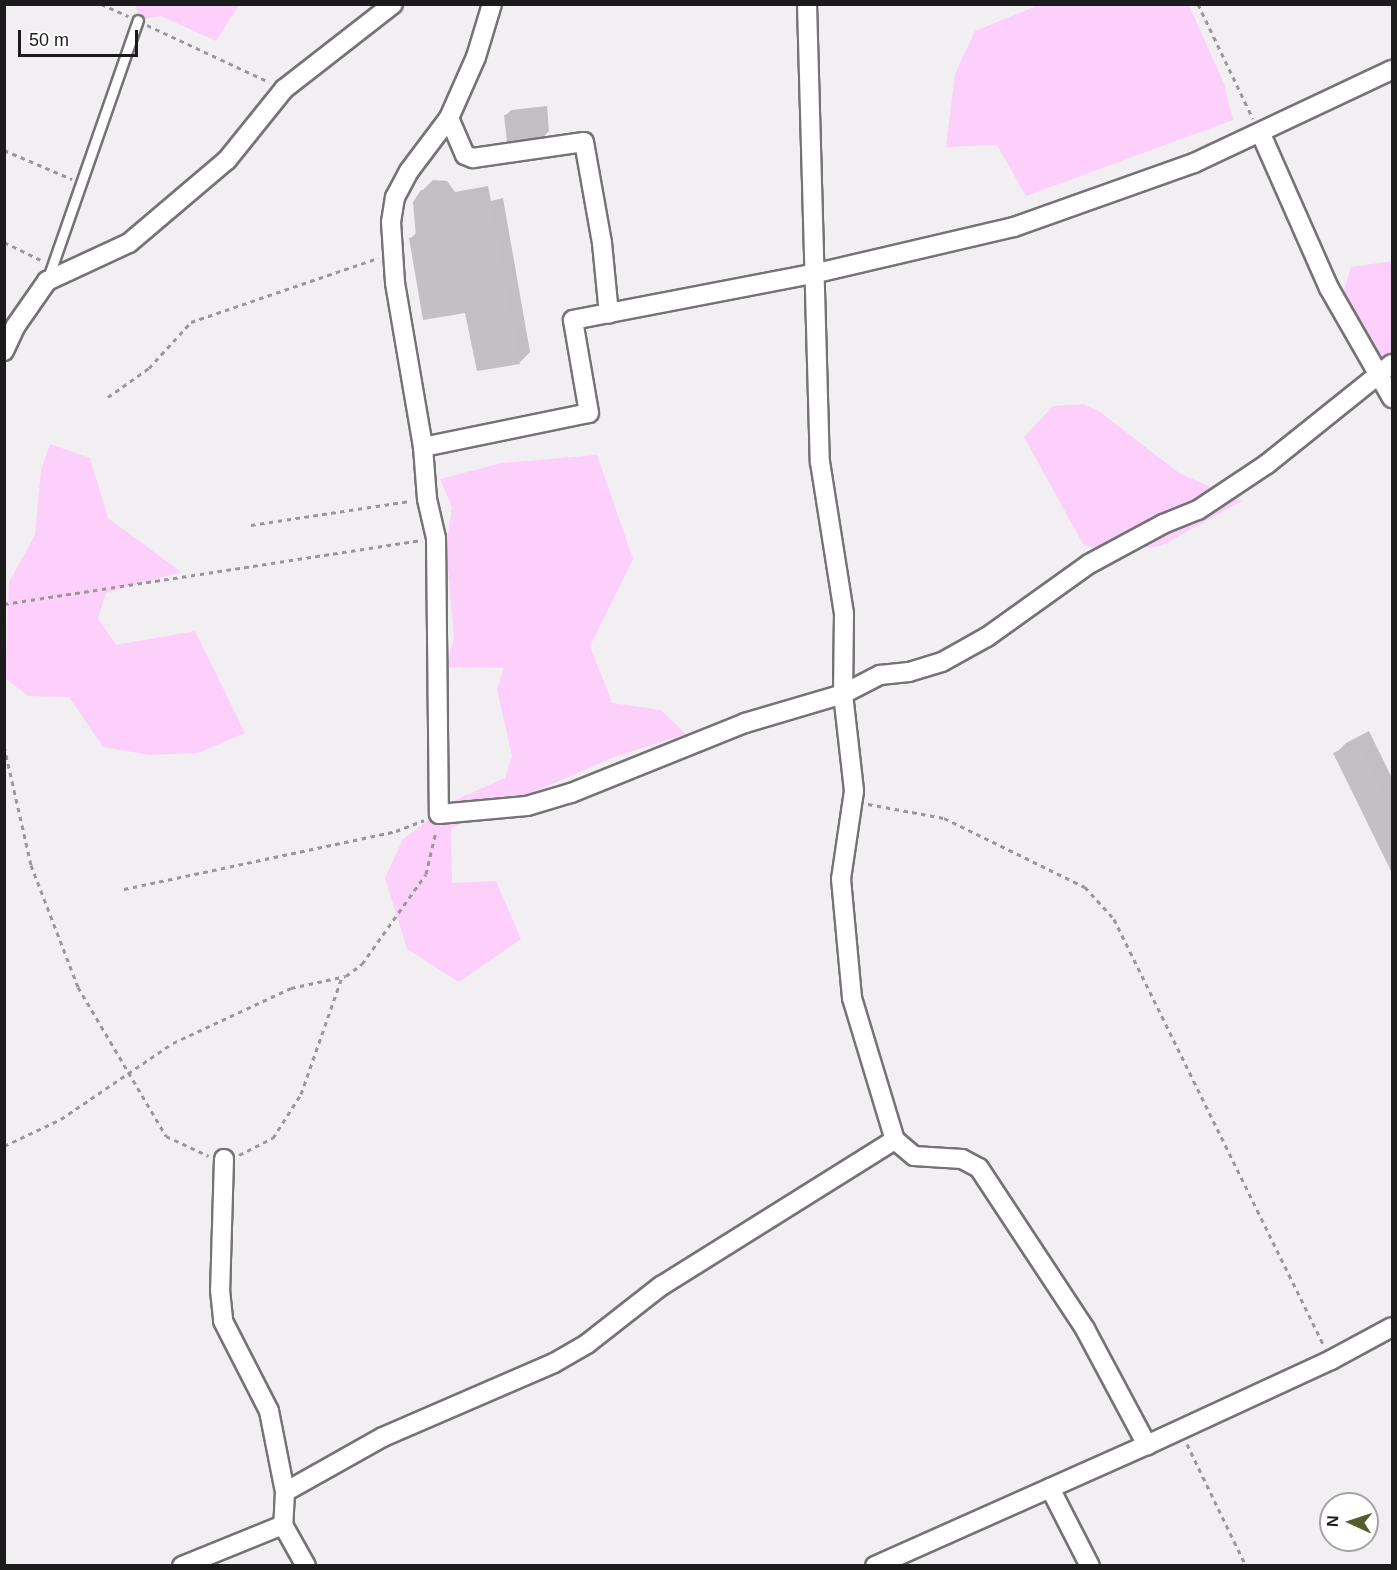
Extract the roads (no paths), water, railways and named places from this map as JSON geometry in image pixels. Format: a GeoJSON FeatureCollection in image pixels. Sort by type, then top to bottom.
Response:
{"type":"FeatureCollection","features":[{"type":"Feature","properties":{"kind":"street"},"geometry":{"type":"LineString","coordinates":[[4,351],[15,327],[50,273],[138,236],[227,160],[284,89],[393,4]]}},
{"type":"Feature","properties":{"kind":"street"},"geometry":{"type":"LineString","coordinates":[[492,4],[476,57],[449,118],[409,171],[395,197],[391,254],[423,447],[426,499],[436,538],[439,814],[526,806],[571,793],[745,723],[843,694],[880,675],[909,672],[942,662],[987,638],[1089,564],[1163,524],[1198,510],[1267,464],[1392,364]]}},
{"type":"Feature","properties":{"kind":"street"},"geometry":{"type":"LineString","coordinates":[[807,4],[820,462],[844,614],[843,694],[852,801],[841,879],[852,998],[895,1140],[914,1156],[962,1159],[979,1168],[1085,1329],[1146,1445]]}},
{"type":"Feature","properties":{"kind":"street"},"geometry":{"type":"LineString","coordinates":[[423,447],[589,412],[573,320],[813,274],[1014,228],[1194,163],[1261,134],[1392,70]]}},
{"type":"Feature","properties":{"kind":"street"},"geometry":{"type":"LineString","coordinates":[[449,118],[465,155],[473,158],[584,142],[602,243],[609,314]]}},
{"type":"Feature","properties":{"kind":"street"},"geometry":{"type":"LineString","coordinates":[[1261,134],[1329,288],[1392,398]]}},
{"type":"Feature","properties":{"kind":"street"},"geometry":{"type":"LineString","coordinates":[[285,1492],[383,1437],[554,1363],[588,1343],[661,1286],[895,1140]]}},
{"type":"Feature","properties":{"kind":"street"},"geometry":{"type":"LineString","coordinates":[[224,1159],[220,1290],[223,1322],[269,1410],[285,1492],[283,1525],[306,1566]]}},
{"type":"Feature","properties":{"kind":"street"},"geometry":{"type":"LineString","coordinates":[[875,1566],[1331,1360],[1392,1327]]}},
{"type":"Feature","properties":{"kind":"street"},"geometry":{"type":"LineString","coordinates":[[1050,1488],[1090,1566]]}},
{"type":"Feature","properties":{"kind":"street"},"geometry":{"type":"LineString","coordinates":[[182,1566],[283,1525]]}},
{"type":"Feature","properties":{"kind":"lane"},"geometry":{"type":"LineString","coordinates":[[50,273],[83,184],[138,20]]}}]}
